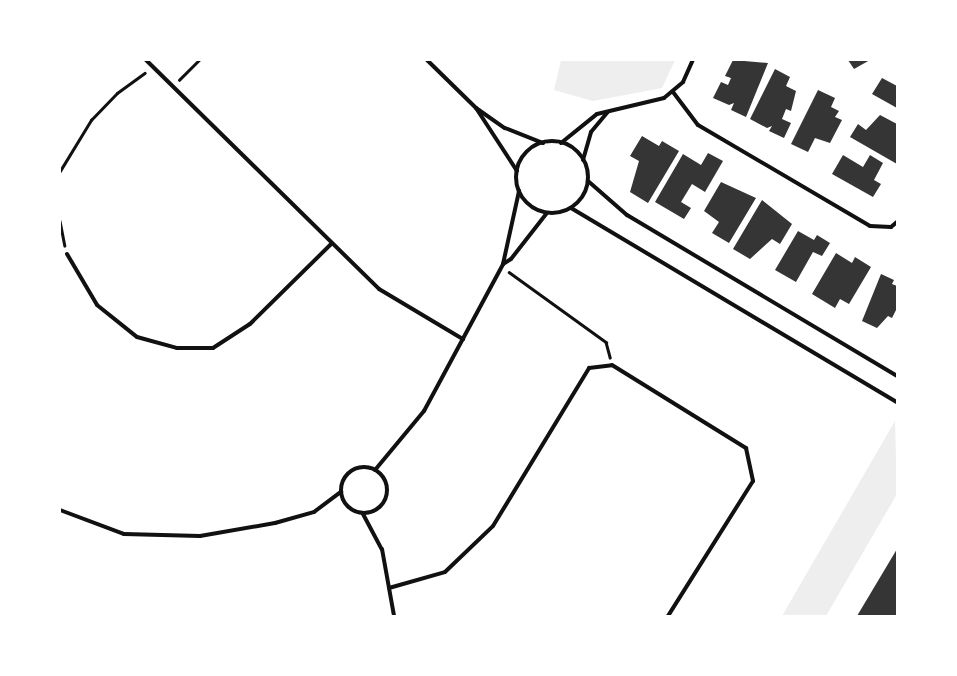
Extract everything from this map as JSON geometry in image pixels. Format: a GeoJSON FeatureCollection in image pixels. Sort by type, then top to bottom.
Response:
{"type":"FeatureCollection","features":[{"type":"Feature","properties":{"kind":"street"},"geometry":{"type":"LineString","coordinates":[[146,60],[393,301],[463,340]]}},
{"type":"Feature","properties":{"kind":"street"},"geometry":{"type":"LineString","coordinates":[[427,60],[476,108],[505,128],[543,143],[561,143],[572,147],[583,160],[588,181],[581,199],[571,208],[547,213],[535,209],[519,191]]}},
{"type":"Feature","properties":{"kind":"street"},"geometry":{"type":"LineString","coordinates":[[561,143],[589,119],[609,112],[654,102],[673,92],[693,60]]}},
{"type":"Feature","properties":{"kind":"street"},"geometry":{"type":"LineString","coordinates":[[673,92],[698,125],[870,226],[891,227],[897,222]]}},
{"type":"Feature","properties":{"kind":"street"},"geometry":{"type":"LineString","coordinates":[[374,470],[424,411],[502,265],[519,191],[517,171],[476,108]]}},
{"type":"Feature","properties":{"kind":"street"},"geometry":{"type":"LineString","coordinates":[[583,160],[591,132],[609,112]]}},
{"type":"Feature","properties":{"kind":"street"},"geometry":{"type":"LineString","coordinates":[[517,171],[526,152],[543,143]]}},
{"type":"Feature","properties":{"kind":"street"},"geometry":{"type":"LineString","coordinates":[[588,181],[627,215],[897,376]]}},
{"type":"Feature","properties":{"kind":"street"},"geometry":{"type":"LineString","coordinates":[[571,208],[897,402]]}},
{"type":"Feature","properties":{"kind":"street"},"geometry":{"type":"LineString","coordinates":[[502,265],[511,259],[547,213]]}},
{"type":"Feature","properties":{"kind":"street"},"geometry":{"type":"LineString","coordinates":[[67,254],[97,305],[137,337],[176,348],[213,348],[250,324],[332,243]]}},
{"type":"Feature","properties":{"kind":"street"},"geometry":{"type":"LineString","coordinates":[[390,588],[445,572],[493,526],[589,368],[612,365],[746,448],[752,481],[668,616]]}},
{"type":"Feature","properties":{"kind":"street"},"geometry":{"type":"LineString","coordinates":[[60,510],[124,534],[200,536],[275,523],[314,512],[340,492],[343,480],[351,471],[363,468],[374,470],[383,477],[388,488],[384,502],[373,512],[363,514]]}},
{"type":"Feature","properties":{"kind":"street"},"geometry":{"type":"LineString","coordinates":[[340,492],[346,505],[363,514],[382,549],[394,616]]}},
{"type":"Feature","properties":{"kind":"path"},"geometry":{"type":"LineString","coordinates":[[173,86],[199,60]]}},
{"type":"Feature","properties":{"kind":"path"},"geometry":{"type":"LineString","coordinates":[[60,171],[91,120],[117,93],[153,66]]}},
{"type":"Feature","properties":{"kind":"path"},"geometry":{"type":"LineString","coordinates":[[60,221],[67,254]]}},
{"type":"Feature","properties":{"kind":"path"},"geometry":{"type":"LineString","coordinates":[[502,265],[606,342],[612,365]]}},
{"type":"Feature","properties":{"kind":"shaded area"},"geometry":{"type":"Polygon","coordinates":[[[561,60],[675,60],[662,88],[593,101],[554,90],[561,60]]]}},
{"type":"Feature","properties":{"kind":"shaded area"},"geometry":{"type":"Polygon","coordinates":[[[895,421],[897,494],[826,616],[782,616],[895,421]]]}},
{"type":"Feature","properties":{"kind":"building"},"geometry":{"type":"Polygon","coordinates":[[[733,60],[768,63],[746,117],[731,110],[734,103],[729,105],[713,98],[721,82],[728,85],[731,78],[725,76],[733,60]]]}},
{"type":"Feature","properties":{"kind":"building"},"geometry":{"type":"Polygon","coordinates":[[[848,60],[870,60],[854,69],[848,60]]]}},
{"type":"Feature","properties":{"kind":"building"},"geometry":{"type":"Polygon","coordinates":[[[775,69],[790,77],[786,86],[796,91],[791,111],[786,109],[782,119],[791,123],[784,138],[769,131],[772,126],[767,128],[750,119],[775,69]]]}},
{"type":"Feature","properties":{"kind":"building"},"geometry":{"type":"Polygon","coordinates":[[[882,78],[897,86],[897,108],[872,94],[882,78]]]}},
{"type":"Feature","properties":{"kind":"building"},"geometry":{"type":"Polygon","coordinates":[[[818,90],[835,98],[831,107],[839,111],[835,117],[842,120],[830,143],[815,138],[808,152],[791,144],[818,90]]]}},
{"type":"Feature","properties":{"kind":"building"},"geometry":{"type":"Polygon","coordinates":[[[880,115],[897,124],[897,164],[850,137],[858,124],[866,130],[880,115]]]}},
{"type":"Feature","properties":{"kind":"building"},"geometry":{"type":"Polygon","coordinates":[[[642,136],[659,146],[662,141],[679,151],[648,203],[630,192],[639,161],[630,156],[642,136]]]}},
{"type":"Feature","properties":{"kind":"building"},"geometry":{"type":"Polygon","coordinates":[[[708,153],[723,161],[705,192],[692,184],[681,202],[691,208],[684,219],[655,202],[683,154],[701,165],[708,153]]]}},
{"type":"Feature","properties":{"kind":"building"},"geometry":{"type":"Polygon","coordinates":[[[843,155],[863,167],[870,155],[883,163],[874,180],[881,184],[873,197],[832,174],[843,155]]]}},
{"type":"Feature","properties":{"kind":"building"},"geometry":{"type":"Polygon","coordinates":[[[721,182],[756,198],[729,243],[712,233],[719,222],[704,211],[721,182]]]}},
{"type":"Feature","properties":{"kind":"building"},"geometry":{"type":"Polygon","coordinates":[[[762,200],[792,224],[780,244],[772,239],[750,259],[733,249],[762,200]]]}},
{"type":"Feature","properties":{"kind":"building"},"geometry":{"type":"Polygon","coordinates":[[[798,231],[814,240],[817,235],[830,243],[822,256],[813,252],[796,282],[775,270],[798,231]]]}},
{"type":"Feature","properties":{"kind":"building"},"geometry":{"type":"Polygon","coordinates":[[[836,253],[852,263],[855,257],[871,267],[849,304],[840,299],[835,308],[812,294],[836,253]]]}},
{"type":"Feature","properties":{"kind":"building"},"geometry":{"type":"Polygon","coordinates":[[[881,274],[894,280],[892,284],[897,286],[897,308],[892,318],[888,316],[877,328],[862,321],[881,274]]]}},
{"type":"Feature","properties":{"kind":"building"},"geometry":{"type":"Polygon","coordinates":[[[897,549],[897,616],[857,616],[897,549]]]}}]}
